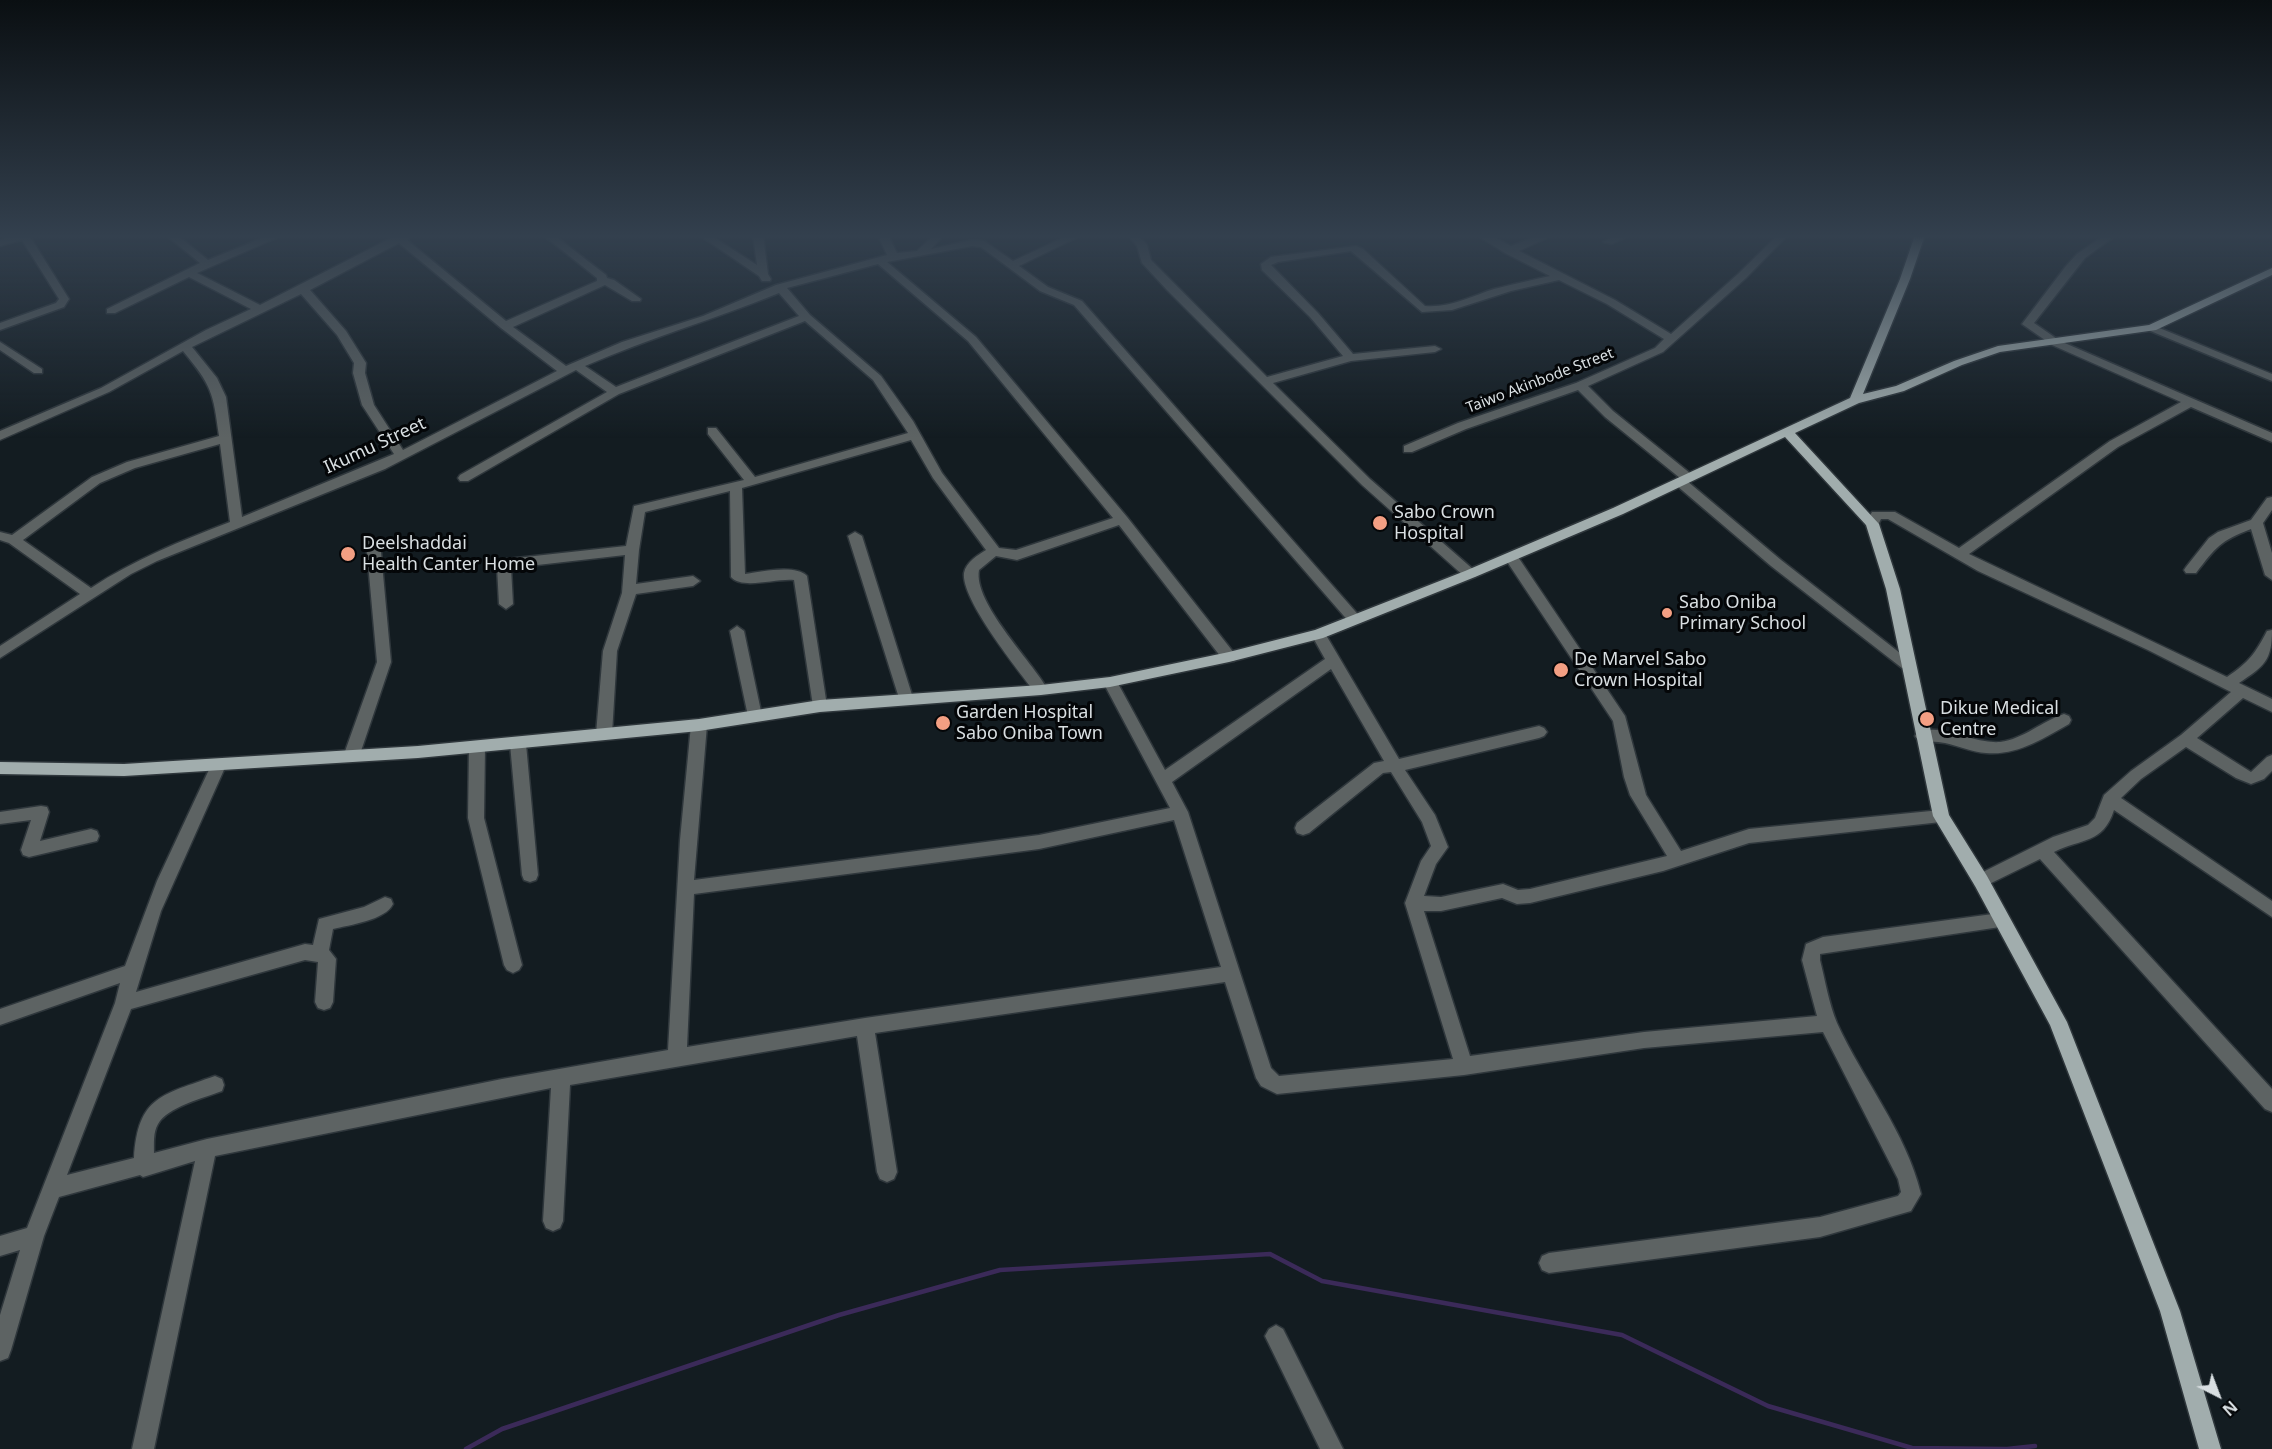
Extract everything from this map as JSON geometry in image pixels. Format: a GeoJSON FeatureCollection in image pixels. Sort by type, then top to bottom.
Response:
{"type":"FeatureCollection","features":[{"type":"Feature","properties":{"kind":"main road"},"geometry":{"type":"LineString","coordinates":[[1855,400],[1895,303]]}},
{"type":"Feature","properties":{"kind":"main road"},"geometry":{"type":"LineString","coordinates":[[0,768],[124,770],[351,757],[518,744],[699,725],[820,706],[1041,690],[1110,682],[1229,657],[1318,634],[1470,574],[1618,512],[1855,400],[1900,389],[1958,363],[1998,349],[2056,343],[2152,328],[2205,303]]}},
{"type":"Feature","properties":{"kind":"main road"},"geometry":{"type":"LineString","coordinates":[[1788,433],[1872,524],[1893,589],[1907,664],[1941,816],[1981,881],[2000,920],[2058,1022],[2170,1311],[2210,1449]]}},
{"type":"Feature","properties":{"kind":"street"},"geometry":{"type":"LineString","coordinates":[[0,327],[62,303]]}},
{"type":"Feature","properties":{"kind":"street"},"geometry":{"type":"LineString","coordinates":[[111,311],[128,303]]}},
{"type":"Feature","properties":{"kind":"street"},"geometry":{"type":"LineString","coordinates":[[247,303],[259,309]]}},
{"type":"Feature","properties":{"kind":"street"},"geometry":{"type":"LineString","coordinates":[[0,436],[105,390],[210,332],[273,303]]}},
{"type":"Feature","properties":{"kind":"street"},"geometry":{"type":"LineString","coordinates":[[315,303],[342,333],[360,363],[359,373],[368,405],[401,456]]}},
{"type":"Feature","properties":{"kind":"street"},"geometry":{"type":"LineString","coordinates":[[479,303],[505,326],[565,371]]}},
{"type":"Feature","properties":{"kind":"street"},"geometry":{"type":"LineString","coordinates":[[505,326],[559,303]]}},
{"type":"Feature","properties":{"kind":"street","name":"Ikumu Street"},"geometry":{"type":"LineString","coordinates":[[0,653],[126,571],[152,558],[401,456],[577,364],[741,303]]}},
{"type":"Feature","properties":{"kind":"street"},"geometry":{"type":"LineString","coordinates":[[791,303],[877,378],[938,474],[994,551],[1017,555],[1122,520]]}},
{"type":"Feature","properties":{"kind":"street"},"geometry":{"type":"LineString","coordinates":[[933,303],[972,339],[1122,520],[1229,657]]}},
{"type":"Feature","properties":{"kind":"street","name":"Ikumu Street"},"geometry":{"type":"LineString","coordinates":[[1073,303],[1082,307],[1355,619]]}},
{"type":"Feature","properties":{"kind":"street"},"geometry":{"type":"LineString","coordinates":[[1186,303],[1366,482],[1470,574]]}},
{"type":"Feature","properties":{"kind":"street"},"geometry":{"type":"LineString","coordinates":[[1301,303],[1350,358]]}},
{"type":"Feature","properties":{"kind":"street"},"geometry":{"type":"LineString","coordinates":[[1415,303],[1422,309],[1428,310],[1465,303]]}},
{"type":"Feature","properties":{"kind":"street"},"geometry":{"type":"LineString","coordinates":[[1612,303],[1672,339]]}},
{"type":"Feature","properties":{"kind":"street","name":"Taiwo Akinbode Street"},"geometry":{"type":"LineString","coordinates":[[1408,449],[1462,426],[1580,385],[1659,350],[1712,303]]}},
{"type":"Feature","properties":{"kind":"street"},"geometry":{"type":"LineString","coordinates":[[2046,303],[2028,324],[2056,343],[2272,438]]}},
{"type":"Feature","properties":{"kind":"street"},"geometry":{"type":"LineString","coordinates":[[464,478],[543,430],[615,392],[806,317]]}},
{"type":"Feature","properties":{"kind":"street"},"geometry":{"type":"LineString","coordinates":[[2152,328],[2272,378]]}},
{"type":"Feature","properties":{"kind":"street"},"geometry":{"type":"LineString","coordinates":[[0,345],[38,371]]}},
{"type":"Feature","properties":{"kind":"street"},"geometry":{"type":"LineString","coordinates":[[185,346],[211,378],[220,397],[237,525]]}},
{"type":"Feature","properties":{"kind":"street"},"geometry":{"type":"LineString","coordinates":[[1266,381],[1350,358],[1435,349]]}},
{"type":"Feature","properties":{"kind":"street"},"geometry":{"type":"LineString","coordinates":[[577,364],[615,392]]}},
{"type":"Feature","properties":{"kind":"street"},"geometry":{"type":"LineString","coordinates":[[1580,385],[1609,414],[1776,563],[1907,664]]}},
{"type":"Feature","properties":{"kind":"street"},"geometry":{"type":"LineString","coordinates":[[1960,554],[2114,444],[2189,403]]}},
{"type":"Feature","properties":{"kind":"street"},"geometry":{"type":"LineString","coordinates":[[712,431],[752,482]]}},
{"type":"Feature","properties":{"kind":"street"},"geometry":{"type":"LineString","coordinates":[[604,734],[610,651],[630,590],[632,550],[639,509],[752,482],[915,435]]}},
{"type":"Feature","properties":{"kind":"street"},"geometry":{"type":"LineString","coordinates":[[90,594],[7,538],[96,480],[131,465],[226,438]]}},
{"type":"Feature","properties":{"kind":"street"},"geometry":{"type":"LineString","coordinates":[[736,486],[738,577],[744,579],[797,574],[802,578],[820,706]]}},
{"type":"Feature","properties":{"kind":"street"},"geometry":{"type":"LineString","coordinates":[[2191,570],[2214,541],[2223,535],[2256,523],[2272,501]]}},
{"type":"Feature","properties":{"kind":"street"},"geometry":{"type":"LineString","coordinates":[[1872,524],[1877,515],[1890,516],[2041,596],[2153,646],[2272,706]]}},
{"type":"Feature","properties":{"kind":"street"},"geometry":{"type":"LineString","coordinates":[[2256,523],[2272,575]]}},
{"type":"Feature","properties":{"kind":"street"},"geometry":{"type":"LineString","coordinates":[[855,536],[906,698]]}},
{"type":"Feature","properties":{"kind":"street"},"geometry":{"type":"LineString","coordinates":[[351,757],[384,662],[374,541]]}},
{"type":"Feature","properties":{"kind":"street"},"geometry":{"type":"LineString","coordinates":[[506,604],[504,567],[507,564],[632,550]]}},
{"type":"Feature","properties":{"kind":"street"},"geometry":{"type":"LineString","coordinates":[[994,551],[975,565],[970,573],[972,582],[991,623],[1041,690]]}},
{"type":"Feature","properties":{"kind":"street"},"geometry":{"type":"LineString","coordinates":[[1511,557],[1620,720],[1627,743],[1628,762],[1635,787],[1677,858]]}},
{"type":"Feature","properties":{"kind":"street"},"geometry":{"type":"LineString","coordinates":[[630,590],[693,581]]}},
{"type":"Feature","properties":{"kind":"street"},"geometry":{"type":"LineString","coordinates":[[737,631],[755,716]]}},
{"type":"Feature","properties":{"kind":"street"},"geometry":{"type":"LineString","coordinates":[[1318,634],[1429,820],[1440,847],[1430,861],[1413,903],[1464,1066]]}},
{"type":"Feature","properties":{"kind":"street"},"geometry":{"type":"LineString","coordinates":[[2228,683],[2255,665],[2268,648],[2272,635]]}},
{"type":"Feature","properties":{"kind":"street"},"geometry":{"type":"LineString","coordinates":[[1164,779],[1334,660]]}},
{"type":"Feature","properties":{"kind":"street"},"geometry":{"type":"LineString","coordinates":[[1110,682],[1180,812],[1263,1072],[1268,1080],[1277,1085],[1464,1066],[1644,1040],[1828,1023]]}},
{"type":"Feature","properties":{"kind":"street"},"geometry":{"type":"LineString","coordinates":[[1981,881],[2059,842],[2094,830],[2102,822],[2110,799],[2136,775],[2186,739],[2242,691]]}},
{"type":"Feature","properties":{"kind":"street"},"geometry":{"type":"LineString","coordinates":[[1923,736],[1941,734],[1962,742],[1999,750],[2014,746],[2064,720]]}},
{"type":"Feature","properties":{"kind":"street"},"geometry":{"type":"LineString","coordinates":[[677,1057],[685,888],[699,725]]}},
{"type":"Feature","properties":{"kind":"street"},"geometry":{"type":"LineString","coordinates":[[1303,828],[1379,767],[1395,766],[1539,732]]}},
{"type":"Feature","properties":{"kind":"street"},"geometry":{"type":"LineString","coordinates":[[2186,739],[2251,778],[2259,775],[2272,761]]}},
{"type":"Feature","properties":{"kind":"street"},"geometry":{"type":"LineString","coordinates":[[518,744],[530,875]]}},
{"type":"Feature","properties":{"kind":"street"},"geometry":{"type":"LineString","coordinates":[[477,747],[476,818],[513,965]]}},
{"type":"Feature","properties":{"kind":"street"},"geometry":{"type":"LineString","coordinates":[[0,1350],[34,1236],[124,1003],[132,971],[167,874],[219,763]]}},
{"type":"Feature","properties":{"kind":"street"},"geometry":{"type":"LineString","coordinates":[[2110,799],[2272,910]]}},
{"type":"Feature","properties":{"kind":"street"},"geometry":{"type":"LineString","coordinates":[[0,818],[41,812],[29,850],[91,836]]}},
{"type":"Feature","properties":{"kind":"street"},"geometry":{"type":"LineString","coordinates":[[685,888],[1039,842],[1180,812]]}},
{"type":"Feature","properties":{"kind":"street"},"geometry":{"type":"LineString","coordinates":[[1413,903],[1441,904],[1503,891],[1517,897],[1530,896],[1663,864],[1749,836],[1941,816]]}},
{"type":"Feature","properties":{"kind":"street"},"geometry":{"type":"LineString","coordinates":[[2042,850],[2272,1103]]}},
{"type":"Feature","properties":{"kind":"street"},"geometry":{"type":"LineString","coordinates":[[320,953],[324,924],[368,913],[386,904]]}},
{"type":"Feature","properties":{"kind":"street"},"geometry":{"type":"LineString","coordinates":[[1549,1263],[1820,1227],[1904,1204],[1911,1194],[1907,1177],[1828,1023],[1811,960],[1812,949],[1823,945],[2000,920]]}},
{"type":"Feature","properties":{"kind":"street"},"geometry":{"type":"LineString","coordinates":[[124,1003],[305,952],[320,953],[327,960],[324,1002]]}},
{"type":"Feature","properties":{"kind":"street"},"geometry":{"type":"LineString","coordinates":[[0,1017],[132,971]]}},
{"type":"Feature","properties":{"kind":"street"},"geometry":{"type":"LineString","coordinates":[[53,1189],[207,1149],[561,1077],[865,1026],[1233,973]]}},
{"type":"Feature","properties":{"kind":"street"},"geometry":{"type":"LineString","coordinates":[[865,1026],[887,1172]]}},
{"type":"Feature","properties":{"kind":"street"},"geometry":{"type":"LineString","coordinates":[[553,1221],[561,1077]]}},
{"type":"Feature","properties":{"kind":"street"},"geometry":{"type":"LineString","coordinates":[[143,1167],[148,1122],[153,1114],[167,1105],[215,1085]]}},
{"type":"Feature","properties":{"kind":"street"},"geometry":{"type":"LineString","coordinates":[[143,1449],[207,1149]]}},
{"type":"Feature","properties":{"kind":"street"},"geometry":{"type":"LineString","coordinates":[[0,1246],[34,1236]]}},
{"type":"Feature","properties":{"kind":"street"},"geometry":{"type":"LineString","coordinates":[[1276,1336],[1332,1449]]}},
{"type":"Feature","properties":{"kind":"waterway"},"geometry":{"type":"LineString","coordinates":[[466,1449],[502,1429],[839,1315],[1000,1270],[1270,1254],[1322,1281],[1622,1335],[1768,1406],[1912,1448],[2007,1449],[2035,1446]]}},
{"type":"Feature","properties":{"kind":"place","name":"Sabo Crown Hospital"},"geometry":{"type":"Point","coordinates":[1380,523]}},
{"type":"Feature","properties":{"kind":"place","name":"Deelshaddai Health Canter Home"},"geometry":{"type":"Point","coordinates":[348,554]}},
{"type":"Feature","properties":{"kind":"place","name":"Sabo Oniba Primary School"},"geometry":{"type":"Point","coordinates":[1667,613]}},
{"type":"Feature","properties":{"kind":"place","name":"De Marvel Sabo Crown Hospital"},"geometry":{"type":"Point","coordinates":[1561,670]}},
{"type":"Feature","properties":{"kind":"place","name":"Dikue Medical Centre"},"geometry":{"type":"Point","coordinates":[1927,719]}},
{"type":"Feature","properties":{"kind":"place","name":"Garden Hospital Sabo Oniba Town"},"geometry":{"type":"Point","coordinates":[943,723]}}]}
